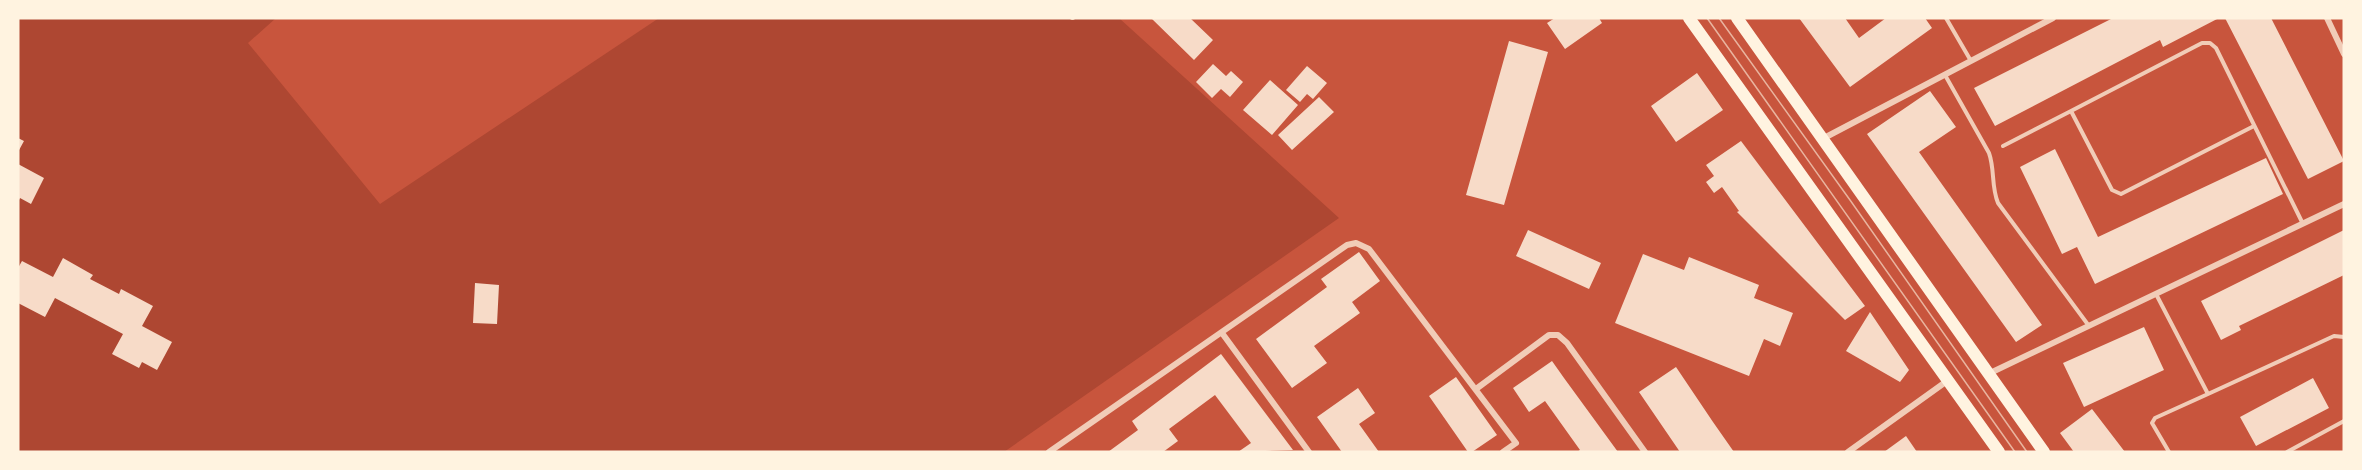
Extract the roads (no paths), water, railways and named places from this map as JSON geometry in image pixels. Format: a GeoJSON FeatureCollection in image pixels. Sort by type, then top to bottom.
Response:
{"type":"FeatureCollection","features":[{"type":"Feature","properties":{"kind":"main road"},"geometry":{"type":"LineString","coordinates":[[1689,18],[1999,452]]}},
{"type":"Feature","properties":{"kind":"main road"},"geometry":{"type":"LineString","coordinates":[[1737,18],[2044,452]]}},
{"type":"Feature","properties":{"kind":"street"},"geometry":{"type":"LineString","coordinates":[[2034,18],[2039,26]]}},
{"type":"Feature","properties":{"kind":"street"},"geometry":{"type":"LineString","coordinates":[[1824,138],[2053,18]]}},
{"type":"Feature","properties":{"kind":"street"},"geometry":{"type":"LineString","coordinates":[[2327,18],[2342,43],[2344,54]]}},
{"type":"Feature","properties":{"kind":"street"},"geometry":{"type":"LineString","coordinates":[[1988,374],[2344,204]]}},
{"type":"Feature","properties":{"kind":"street"},"geometry":{"type":"LineString","coordinates":[[1049,452],[1347,245],[1356,243],[1369,249],[1516,443],[1503,452]]}},
{"type":"Feature","properties":{"kind":"street"},"geometry":{"type":"LineString","coordinates":[[1222,333],[1309,452]]}},
{"type":"Feature","properties":{"kind":"street"},"geometry":{"type":"LineString","coordinates":[[1476,389],[1549,335],[1558,335],[1567,343],[1645,452]]}},
{"type":"Feature","properties":{"kind":"street"},"geometry":{"type":"LineString","coordinates":[[1848,452],[1948,380]]}},
{"type":"Feature","properties":{"kind":"street"},"geometry":{"type":"LineString","coordinates":[[1058,446],[1063,452]]}},
{"type":"Feature","properties":{"kind":"lane"},"geometry":{"type":"LineString","coordinates":[[1946,18],[1971,60]]}},
{"type":"Feature","properties":{"kind":"lane"},"geometry":{"type":"LineString","coordinates":[[2003,146],[2202,43],[2210,43],[2216,48],[2303,224]]}},
{"type":"Feature","properties":{"kind":"lane"},"geometry":{"type":"LineString","coordinates":[[1944,74],[1989,153],[1992,163],[1993,191],[1998,202],[2089,326]]}},
{"type":"Feature","properties":{"kind":"lane"},"geometry":{"type":"LineString","coordinates":[[2071,111],[2112,190],[2121,194],[2254,126]]}},
{"type":"Feature","properties":{"kind":"lane"},"geometry":{"type":"LineString","coordinates":[[2156,294],[2208,394]]}},
{"type":"Feature","properties":{"kind":"lane"},"geometry":{"type":"LineString","coordinates":[[2169,452],[2153,428],[2152,423],[2155,418],[2334,336],[2344,337]]}},
{"type":"Feature","properties":{"kind":"lane"},"geometry":{"type":"LineString","coordinates":[[2287,452],[2344,421]]}},
{"type":"Feature","properties":{"kind":"tram line"},"geometry":{"type":"LineString","coordinates":[[1707,18],[2015,452]]}},
{"type":"Feature","properties":{"kind":"tram line"},"geometry":{"type":"LineString","coordinates":[[1719,18],[2027,452]]}}]}
